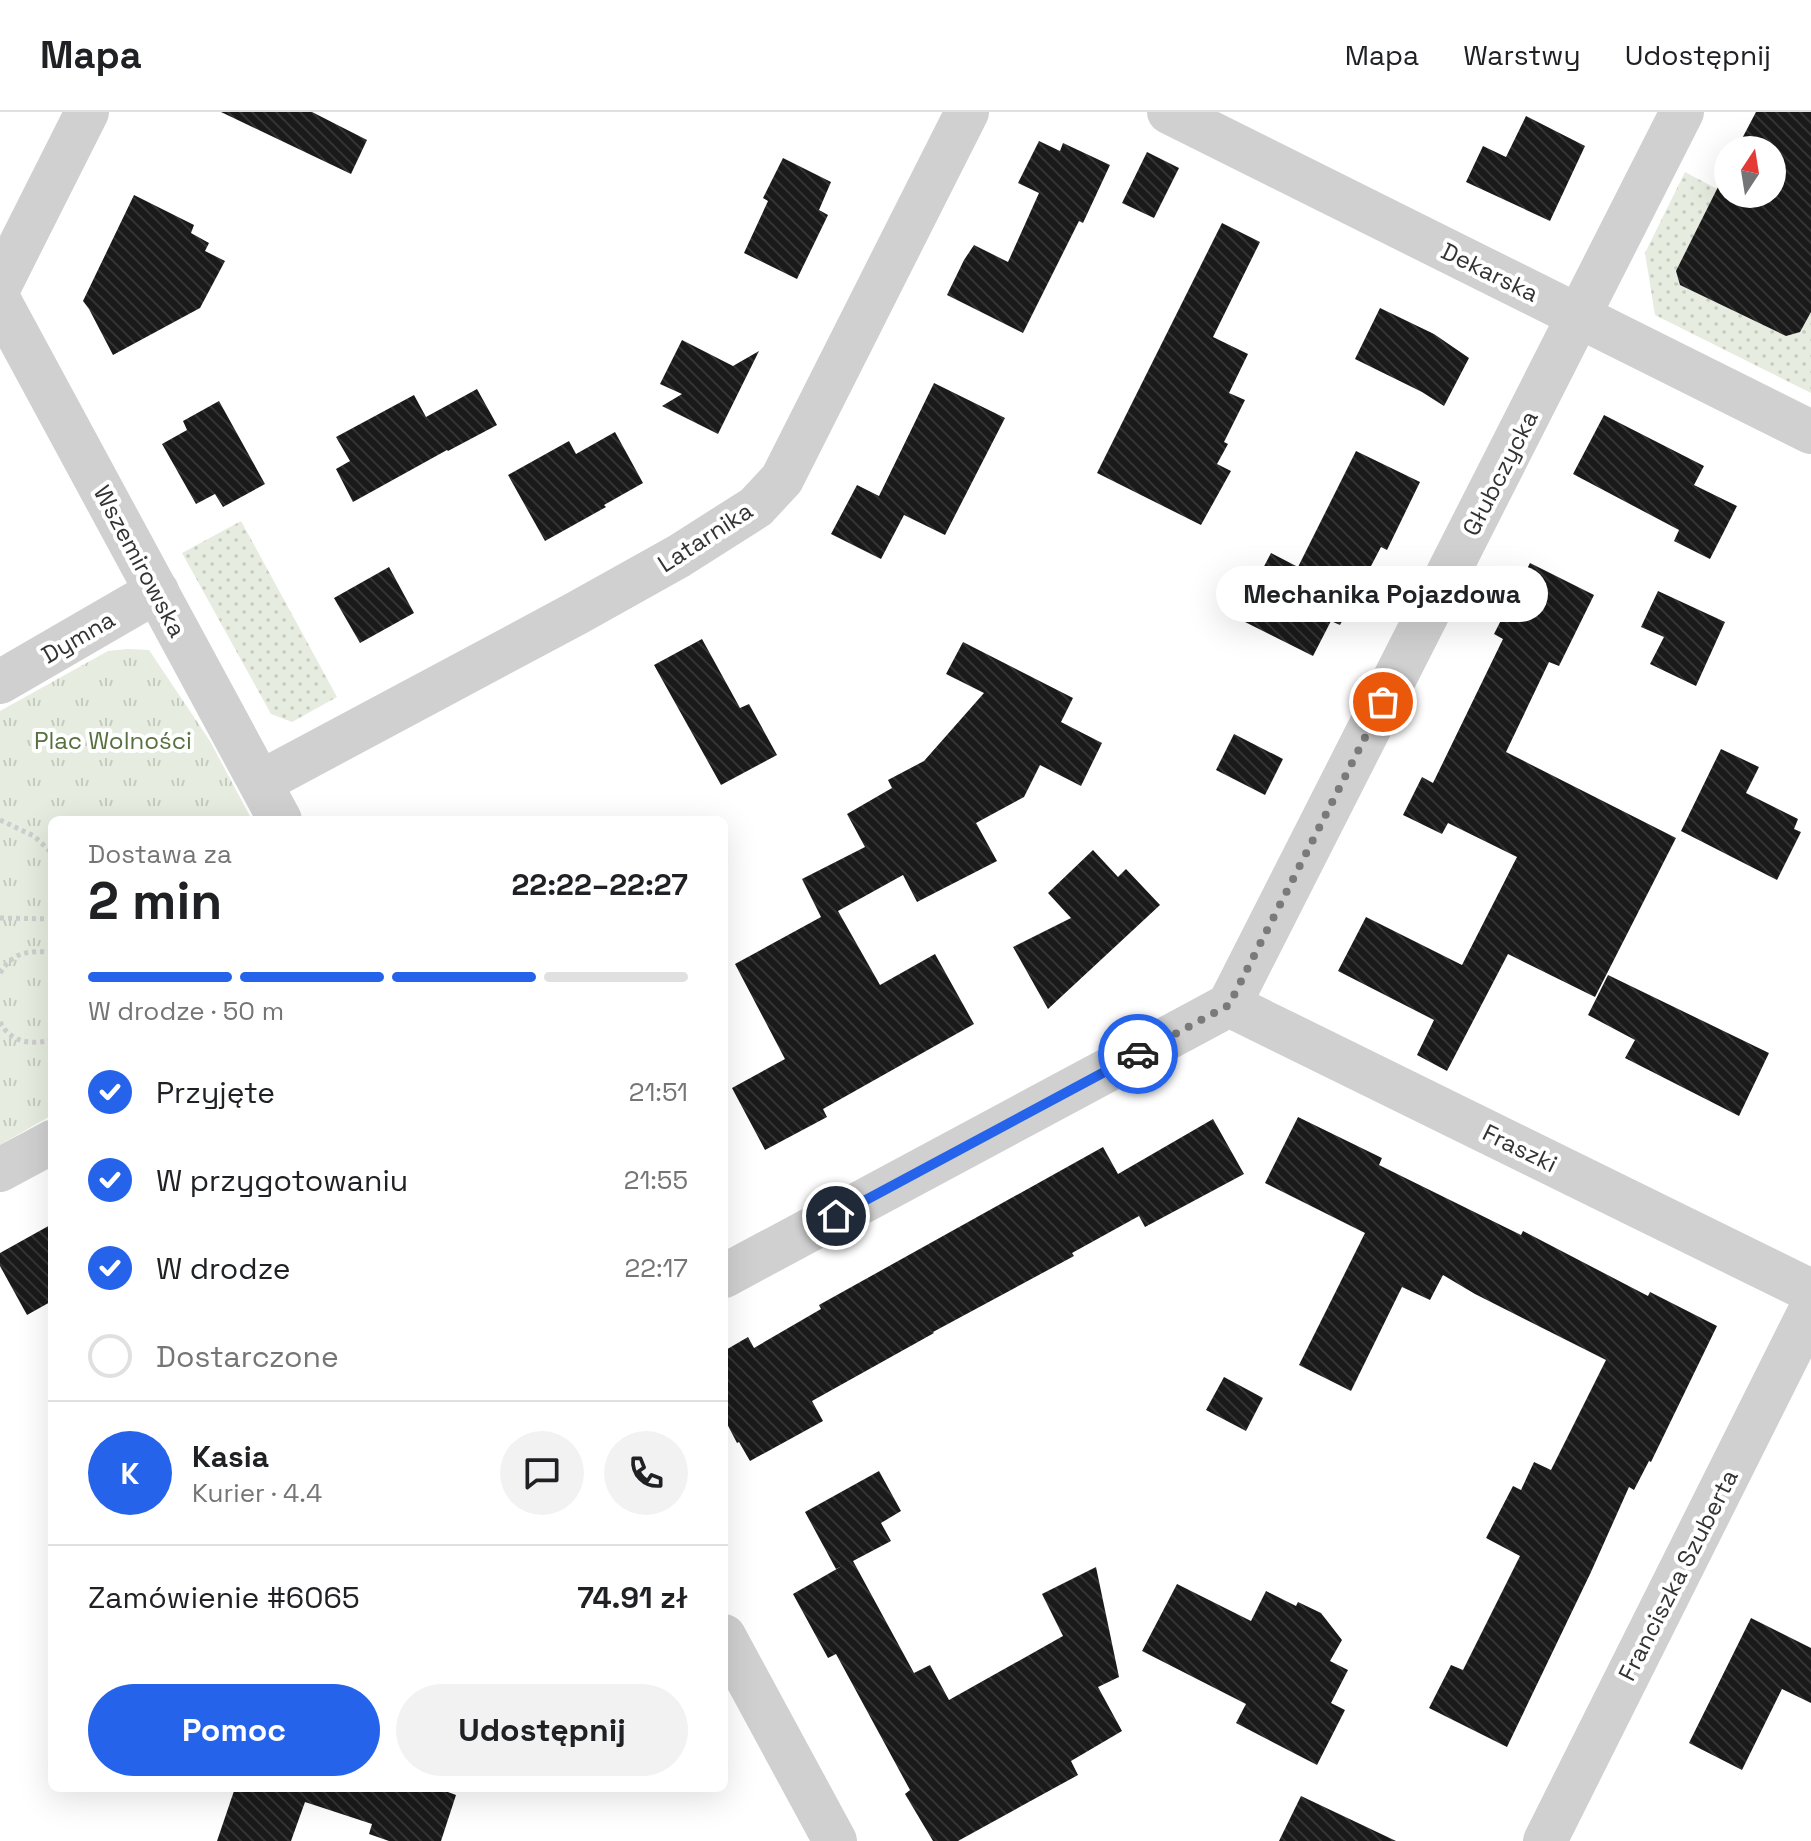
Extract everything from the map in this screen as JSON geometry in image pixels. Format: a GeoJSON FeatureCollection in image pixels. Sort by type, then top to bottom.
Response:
{"type":"FeatureCollection","features":[{"type":"Feature","properties":{"kind":"street"},"geometry":{"type":"LineString","coordinates":[[0,285],[87,112]]}},
{"type":"Feature","properties":{"kind":"street","name":"Latarnika"},"geometry":{"type":"LineString","coordinates":[[270,801],[756,507],[782,479],[967,112]]}},
{"type":"Feature","properties":{"kind":"street","name":"Dekarska"},"geometry":{"type":"LineString","coordinates":[[1169,112],[1811,432]]}},
{"type":"Feature","properties":{"kind":"street","name":"Głubczycka"},"geometry":{"type":"LineString","coordinates":[[1229,1005],[1682,112]]}},
{"type":"Feature","properties":{"kind":"street","name":"Wszemirowska"},"geometry":{"type":"LineString","coordinates":[[0,302],[270,801]]}},
{"type":"Feature","properties":{"kind":"street","name":"Dymna"},"geometry":{"type":"LineString","coordinates":[[0,682],[157,591]]}},
{"type":"Feature","properties":{"kind":"street"},"geometry":{"type":"LineString","coordinates":[[728,1274],[1229,1005]]}},
{"type":"Feature","properties":{"kind":"street","name":"Fraszki"},"geometry":{"type":"LineString","coordinates":[[1229,1005],[1811,1291]]}},
{"type":"Feature","properties":{"kind":"street"},"geometry":{"type":"LineString","coordinates":[[0,1170],[48,1144]]}},
{"type":"Feature","properties":{"kind":"street","name":"Franciszka Szuberta"},"geometry":{"type":"LineString","coordinates":[[1545,1841],[1811,1309]]}},
{"type":"Feature","properties":{"kind":"street"},"geometry":{"type":"LineString","coordinates":[[728,1643],[835,1841]]}},
{"type":"Feature","properties":{"kind":"path"},"geometry":{"type":"LineString","coordinates":[[0,820],[34,836],[48,849]]}},
{"type":"Feature","properties":{"kind":"path"},"geometry":{"type":"LineString","coordinates":[[0,918],[48,919]]}},
{"type":"Feature","properties":{"kind":"path"},"geometry":{"type":"LineString","coordinates":[[0,973],[8,961],[27,951],[48,952]]}},
{"type":"Feature","properties":{"kind":"path"},"geometry":{"type":"LineString","coordinates":[[0,1022],[5,1031],[18,1040],[36,1043],[48,1041]]}},
{"type":"Feature","properties":{"kind":"green space"},"geometry":{"type":"Polygon","coordinates":[[[1685,172],[1714,187],[1714,208],[1756,208],[1811,235],[1811,393],[1655,315],[1645,253],[1685,172]]]}},
{"type":"Feature","properties":{"kind":"green space"},"geometry":{"type":"Polygon","coordinates":[[[241,521],[337,697],[292,722],[271,714],[182,553],[241,521]]]}},
{"type":"Feature","properties":{"kind":"green space","name":"Plac Wolności"},"geometry":{"type":"Polygon","coordinates":[[[149,650],[210,741],[250,816],[48,816],[48,1117],[0,1145],[0,711],[108,651],[149,650]]]}},
{"type":"Feature","properties":{"kind":"building"},"geometry":{"type":"Polygon","coordinates":[[[221,112],[312,112],[367,140],[351,174],[221,112]]]}},
{"type":"Feature","properties":{"kind":"building"},"geometry":{"type":"Polygon","coordinates":[[[1756,112],[1811,112],[1811,312],[1800,332],[1786,336],[1680,285],[1676,271],[1714,195],[1714,208],[1786,208],[1786,136],[1743,136],[1756,112]]]}},
{"type":"Feature","properties":{"kind":"building"},"geometry":{"type":"Polygon","coordinates":[[[1526,116],[1585,146],[1550,221],[1466,182],[1483,146],[1506,157],[1526,116]]]}},
{"type":"Feature","properties":{"kind":"building"},"geometry":{"type":"Polygon","coordinates":[[[1039,141],[1060,151],[1063,143],[1110,165],[1083,223],[1079,221],[1023,333],[947,295],[974,245],[1008,262],[1039,193],[1018,183],[1039,141]]]}},
{"type":"Feature","properties":{"kind":"building"},"geometry":{"type":"Polygon","coordinates":[[[1147,152],[1179,168],[1154,218],[1122,203],[1147,152]]]}},
{"type":"Feature","properties":{"kind":"building"},"geometry":{"type":"Polygon","coordinates":[[[783,158],[831,182],[819,210],[828,215],[797,279],[744,253],[768,201],[763,198],[783,158]]]}},
{"type":"Feature","properties":{"kind":"building"},"geometry":{"type":"Polygon","coordinates":[[[134,195],[194,225],[191,233],[209,243],[205,251],[225,261],[200,308],[113,355],[83,301],[134,195]]]}},
{"type":"Feature","properties":{"kind":"building"},"geometry":{"type":"Polygon","coordinates":[[[1222,223],[1260,242],[1213,337],[1248,354],[1229,393],[1245,400],[1224,442],[1228,444],[1217,464],[1231,471],[1201,525],[1097,473],[1222,223]]]}},
{"type":"Feature","properties":{"kind":"building"},"geometry":{"type":"Polygon","coordinates":[[[1380,308],[1434,334],[1469,358],[1444,406],[1355,359],[1380,308]]]}},
{"type":"Feature","properties":{"kind":"building"},"geometry":{"type":"Polygon","coordinates":[[[682,340],[733,366],[759,351],[718,434],[662,406],[682,394],[660,384],[682,340]]]}},
{"type":"Feature","properties":{"kind":"building"},"geometry":{"type":"Polygon","coordinates":[[[934,383],[1005,418],[945,535],[904,515],[881,559],[831,534],[857,485],[879,496],[934,383]]]}},
{"type":"Feature","properties":{"kind":"building"},"geometry":{"type":"Polygon","coordinates":[[[477,389],[497,425],[353,502],[336,469],[350,461],[336,437],[414,395],[426,417],[477,389]]]}},
{"type":"Feature","properties":{"kind":"building"},"geometry":{"type":"Polygon","coordinates":[[[219,401],[265,484],[223,507],[215,494],[196,504],[162,444],[187,430],[183,421],[219,401]]]}},
{"type":"Feature","properties":{"kind":"building"},"geometry":{"type":"Polygon","coordinates":[[[1604,415],[1704,466],[1694,485],[1737,506],[1710,559],[1674,541],[1679,530],[1573,474],[1604,415]]]}},
{"type":"Feature","properties":{"kind":"building"},"geometry":{"type":"Polygon","coordinates":[[[615,432],[643,483],[545,541],[508,475],[569,441],[576,454],[615,432]]]}},
{"type":"Feature","properties":{"kind":"building"},"geometry":{"type":"Polygon","coordinates":[[[1356,451],[1420,482],[1387,550],[1381,547],[1340,625],[1331,621],[1313,656],[1237,618],[1271,553],[1298,567],[1356,451]]]}},
{"type":"Feature","properties":{"kind":"building"},"geometry":{"type":"Polygon","coordinates":[[[1530,563],[1594,595],[1559,666],[1549,662],[1506,752],[1676,838],[1595,997],[1508,954],[1447,1071],[1417,1055],[1434,1020],[1338,971],[1366,917],[1462,965],[1517,857],[1448,823],[1442,834],[1403,815],[1422,777],[1433,783],[1503,639],[1494,634],[1530,563]]]}},
{"type":"Feature","properties":{"kind":"building"},"geometry":{"type":"Polygon","coordinates":[[[389,567],[414,613],[360,643],[334,598],[389,567]]]}},
{"type":"Feature","properties":{"kind":"building"},"geometry":{"type":"Polygon","coordinates":[[[1658,591],[1725,622],[1696,686],[1650,664],[1664,637],[1641,627],[1658,591]]]}},
{"type":"Feature","properties":{"kind":"building"},"geometry":{"type":"Polygon","coordinates":[[[702,639],[740,708],[749,704],[777,755],[721,785],[654,665],[702,639]]]}},
{"type":"Feature","properties":{"kind":"building"},"geometry":{"type":"Polygon","coordinates":[[[963,642],[1073,698],[1061,722],[1102,743],[1081,786],[1040,765],[1024,797],[976,823],[997,861],[917,902],[903,875],[838,911],[880,985],[935,954],[974,1024],[823,1109],[827,1117],[765,1150],[732,1088],[785,1059],[735,964],[821,917],[802,879],[865,847],[847,814],[892,788],[888,780],[924,761],[984,693],[946,674],[963,642]]]}},
{"type":"Feature","properties":{"kind":"building"},"geometry":{"type":"Polygon","coordinates":[[[1234,734],[1283,759],[1265,795],[1216,770],[1234,734]]]}},
{"type":"Feature","properties":{"kind":"building"},"geometry":{"type":"Polygon","coordinates":[[[1721,749],[1759,767],[1746,793],[1798,819],[1794,829],[1801,832],[1777,880],[1681,831],[1721,749]]]}},
{"type":"Feature","properties":{"kind":"building"},"geometry":{"type":"Polygon","coordinates":[[[1093,850],[1118,877],[1126,869],[1160,905],[1048,1009],[1013,947],[1071,918],[1048,893],[1093,850]]]}},
{"type":"Feature","properties":{"kind":"building"},"geometry":{"type":"Polygon","coordinates":[[[1608,975],[1769,1053],[1739,1116],[1625,1058],[1635,1040],[1588,1015],[1608,975]]]}},
{"type":"Feature","properties":{"kind":"building"},"geometry":{"type":"Polygon","coordinates":[[[1298,1117],[1382,1158],[1379,1165],[1521,1235],[1523,1231],[1648,1296],[1650,1292],[1717,1326],[1651,1462],[1634,1490],[1629,1487],[1507,1747],[1429,1708],[1451,1665],[1463,1670],[1520,1556],[1486,1538],[1513,1486],[1521,1490],[1534,1462],[1551,1470],[1606,1360],[1443,1275],[1430,1300],[1402,1287],[1351,1391],[1299,1365],[1365,1233],[1265,1183],[1298,1117]]]}},
{"type":"Feature","properties":{"kind":"building"},"geometry":{"type":"Polygon","coordinates":[[[1213,1119],[1244,1174],[1145,1227],[1139,1216],[1072,1253],[1074,1256],[812,1401],[823,1421],[750,1461],[728,1426],[728,1349],[748,1337],[754,1348],[821,1309],[819,1305],[1103,1147],[1118,1174],[1213,1119]]]}},
{"type":"Feature","properties":{"kind":"building"},"geometry":{"type":"Polygon","coordinates":[[[48,1226],[48,1303],[27,1315],[0,1266],[0,1253],[48,1226]]]}},
{"type":"Feature","properties":{"kind":"building"},"geometry":{"type":"Polygon","coordinates":[[[1224,1377],[1263,1398],[1246,1431],[1206,1410],[1224,1377]]]}},
{"type":"Feature","properties":{"kind":"building"},"geometry":{"type":"Polygon","coordinates":[[[879,1471],[901,1511],[881,1523],[891,1541],[853,1561],[914,1673],[930,1665],[949,1700],[1063,1636],[1042,1594],[1096,1567],[1119,1677],[1098,1687],[1122,1731],[1071,1761],[1078,1775],[958,1841],[933,1841],[905,1794],[910,1790],[836,1654],[828,1658],[793,1594],[842,1566],[836,1569],[805,1512],[879,1471]]]}},
{"type":"Feature","properties":{"kind":"building"},"geometry":{"type":"Polygon","coordinates":[[[1177,1584],[1251,1621],[1266,1591],[1296,1606],[1298,1602],[1321,1613],[1342,1640],[1330,1661],[1348,1670],[1331,1703],[1345,1710],[1317,1765],[1236,1723],[1246,1704],[1142,1651],[1177,1584]]]}},
{"type":"Feature","properties":{"kind":"building"},"geometry":{"type":"Polygon","coordinates":[[[1751,1618],[1811,1648],[1811,1703],[1782,1689],[1742,1770],[1689,1743],[1751,1618]]]}},
{"type":"Feature","properties":{"kind":"building"},"geometry":{"type":"Polygon","coordinates":[[[234,1792],[448,1792],[456,1795],[441,1841],[389,1841],[369,1834],[372,1824],[305,1802],[291,1841],[217,1841],[234,1792]]]}},
{"type":"Feature","properties":{"kind":"building"},"geometry":{"type":"Polygon","coordinates":[[[1301,1796],[1396,1841],[1279,1841],[1301,1796]]]}},
{"type":"Feature","properties":{"kind":"way so far"},"geometry":{"type":"LineString","coordinates":[[1138,1054],[1229,1005],[1383,702]]}},
{"type":"Feature","properties":{"kind":"place","name":"Mechanika Pojazdowa"},"geometry":{"type":"Point","coordinates":[1383,702]}},
{"type":"Feature","properties":{"kind":"route"},"geometry":{"type":"LineString","coordinates":[[836,1216],[1138,1054]]}}]}
